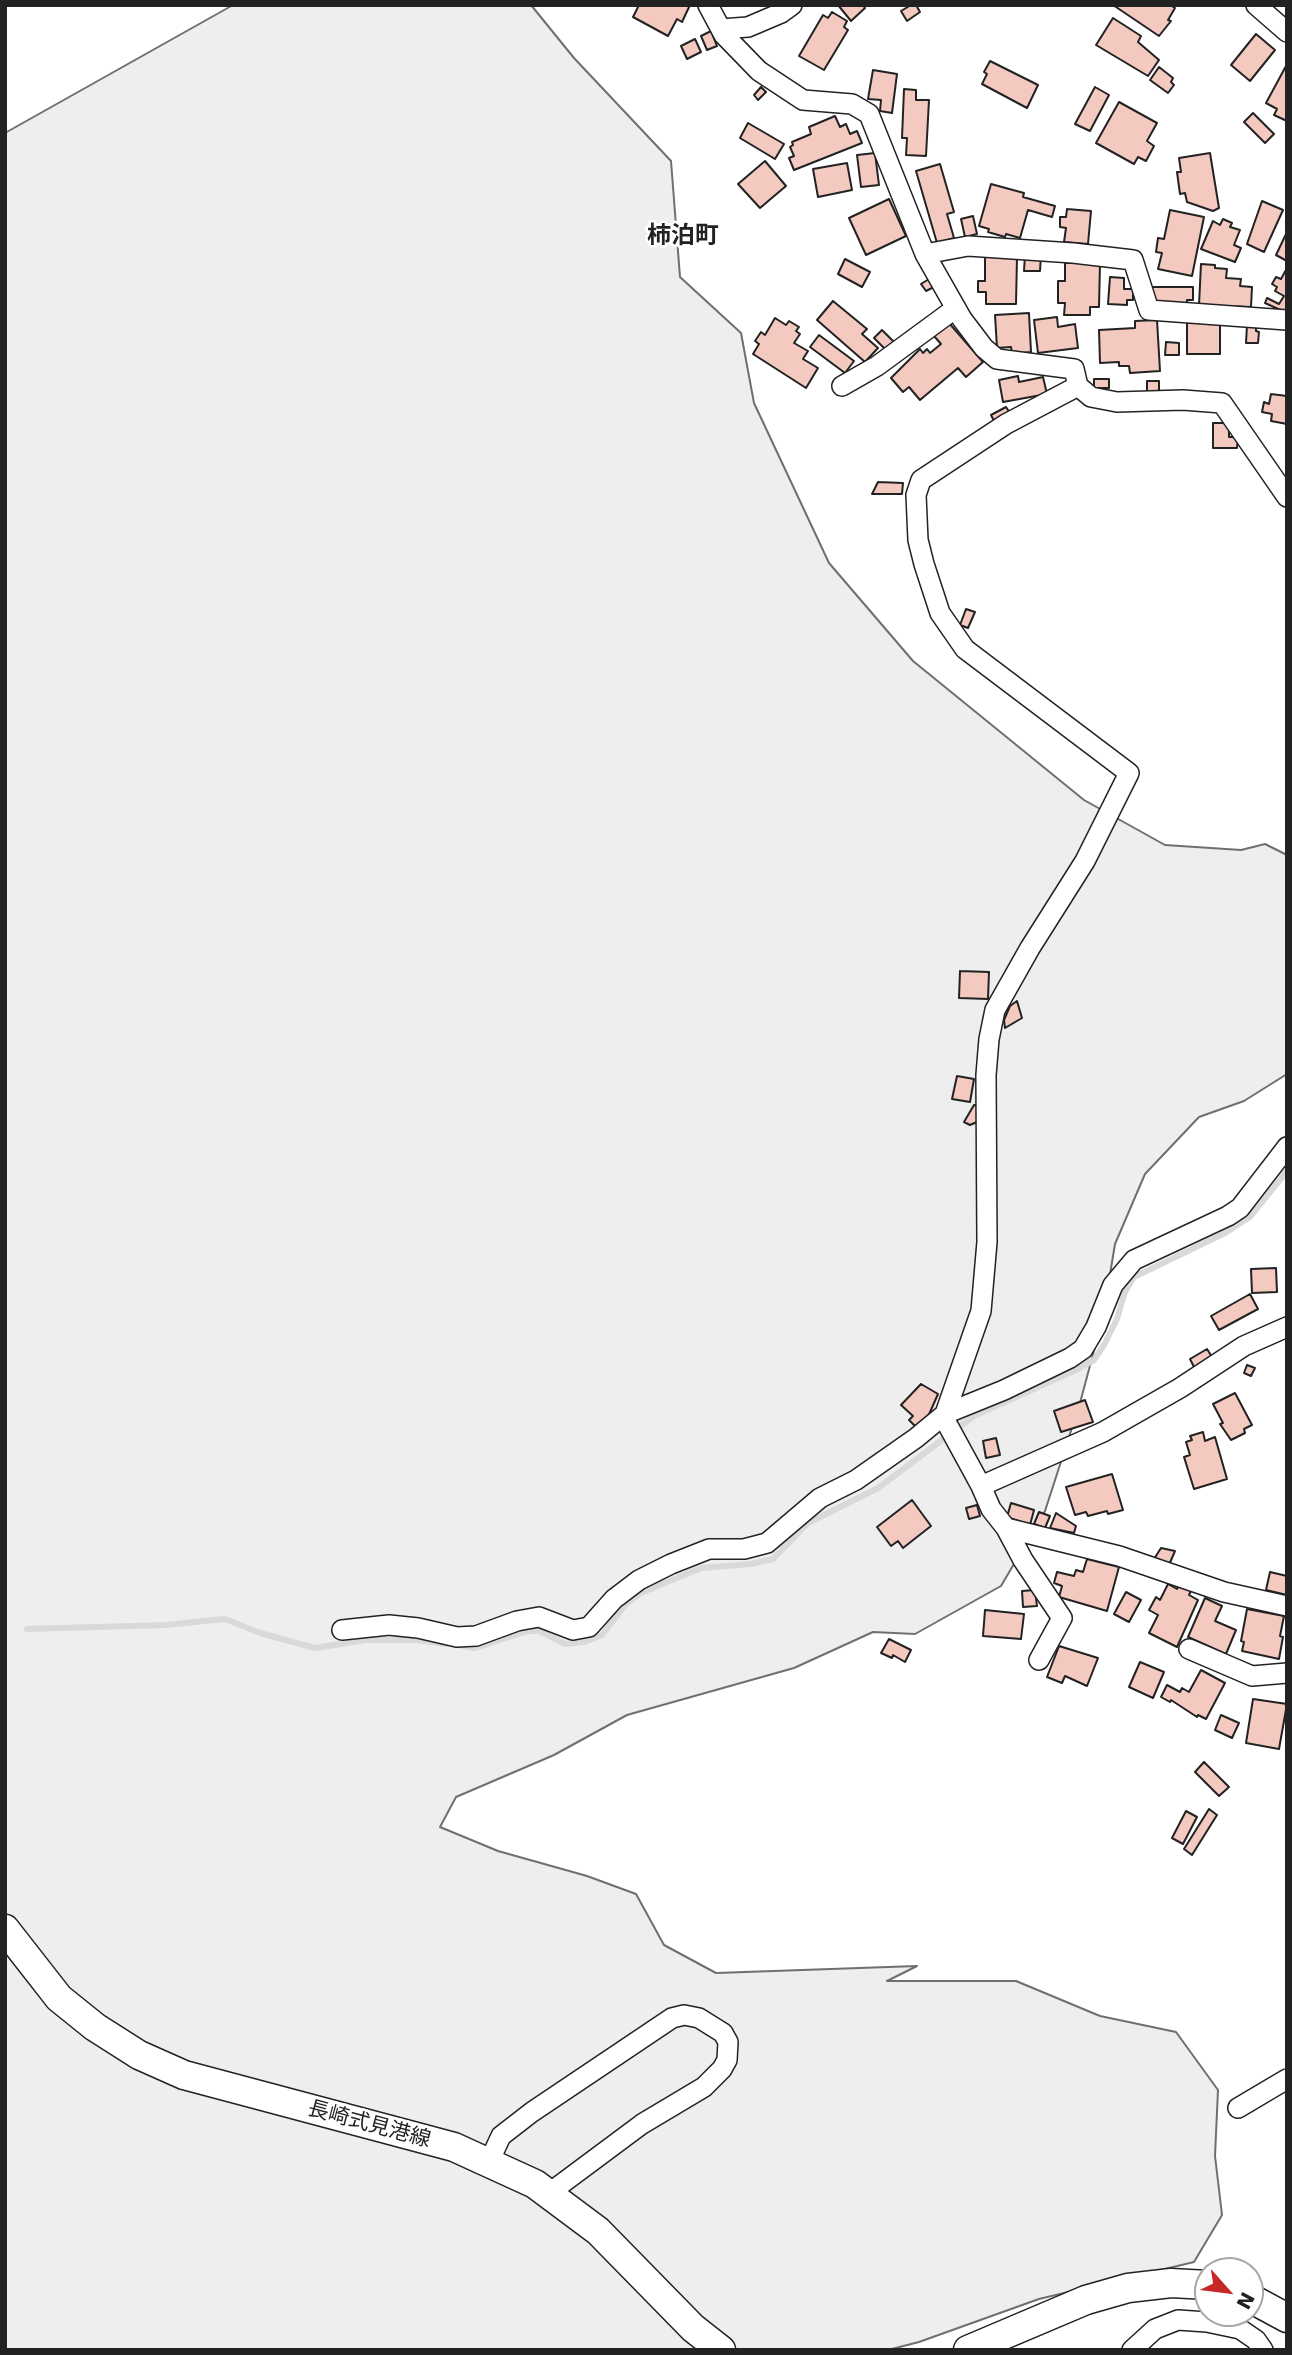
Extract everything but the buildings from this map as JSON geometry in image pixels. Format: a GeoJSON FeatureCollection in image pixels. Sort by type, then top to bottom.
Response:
{"type":"FeatureCollection","features":[{"type":"Feature","properties":{"kind":"main road","name":"長崎式見港線"},"geometry":{"type":"LineString","coordinates":[[5,1929],[59,1998],[95,2027],[139,2055],[184,2075],[454,2147],[535,2185],[598,2231],[693,2328],[721,2350]]}},
{"type":"Feature","properties":{"kind":"main road"},"geometry":{"type":"LineString","coordinates":[[968,2350],[1086,2300],[1128,2288],[1171,2283],[1194,2284]]}},
{"type":"Feature","properties":{"kind":"main road"},"geometry":{"type":"LineString","coordinates":[[1264,2306],[1287,2318]]}},
{"type":"Feature","properties":{"kind":"street"},"geometry":{"type":"LineString","coordinates":[[708,5],[721,29],[759,71],[803,100],[852,104],[869,114],[925,254],[956,308],[984,348],[997,359],[1074,369],[1078,386],[1091,397],[1117,401],[1182,400],[1222,403],[1287,497]]}},
{"type":"Feature","properties":{"kind":"street"},"geometry":{"type":"LineString","coordinates":[[721,29],[748,27],[781,13],[792,5]]}},
{"type":"Feature","properties":{"kind":"street"},"geometry":{"type":"LineString","coordinates":[[1256,5],[1287,32]]}},
{"type":"Feature","properties":{"kind":"street"},"geometry":{"type":"LineString","coordinates":[[925,254],[968,246],[1133,260],[1149,310],[1287,320]]}},
{"type":"Feature","properties":{"kind":"street"},"geometry":{"type":"LineString","coordinates":[[842,386],[877,366],[956,308]]}},
{"type":"Feature","properties":{"kind":"street"},"geometry":{"type":"LineString","coordinates":[[1039,1660],[1062,1618],[1023,1560],[1006,1528],[990,1509],[945,1417],[981,1311],[987,1242],[986,1075],[995,1010],[1030,948],[1086,862],[1129,773],[965,649],[940,613],[936,601],[918,540],[916,495],[921,480],[1006,424],[1078,386]]}},
{"type":"Feature","properties":{"kind":"street"},"geometry":{"type":"LineString","coordinates":[[342,1630],[390,1625],[457,1637],[476,1636],[517,1621],[539,1617],[573,1630],[589,1627],[614,1599],[639,1580],[671,1564],[709,1549],[744,1549],[767,1543],[820,1498],[856,1480],[945,1417],[1070,1358],[1083,1349],[1096,1327],[1113,1285],[1134,1260],[1240,1208],[1287,1147]]}},
{"type":"Feature","properties":{"kind":"street"},"geometry":{"type":"LineString","coordinates":[[981,1486],[1103,1432],[1180,1388],[1244,1346],[1287,1327]]}},
{"type":"Feature","properties":{"kind":"street"},"geometry":{"type":"LineString","coordinates":[[1006,1528],[1119,1556],[1213,1588],[1287,1606]]}},
{"type":"Feature","properties":{"kind":"street"},"geometry":{"type":"LineString","coordinates":[[1189,1649],[1252,1676],[1287,1672]]}},
{"type":"Feature","properties":{"kind":"street"},"geometry":{"type":"LineString","coordinates":[[489,2162],[501,2136],[532,2112],[672,2018],[684,2015],[699,2018],[723,2034],[728,2042],[727,2060],[704,2087],[642,2124],[548,2194]]}},
{"type":"Feature","properties":{"kind":"street"},"geometry":{"type":"LineString","coordinates":[[1238,2108],[1287,2079]]}},
{"type":"Feature","properties":{"kind":"street"},"geometry":{"type":"LineString","coordinates":[[1132,2350],[1155,2329],[1178,2320],[1207,2322],[1240,2329],[1256,2340],[1263,2350]]}},
{"type":"Feature","properties":{"kind":"shaded area"},"geometry":{"type":"Polygon","coordinates":[[[233,5],[531,5],[574,58],[671,161],[680,277],[741,333],[754,403],[829,563],[913,661],[1084,800],[1165,845],[1241,850],[1265,844],[1287,855],[1287,1074],[1244,1101],[1199,1117],[1145,1174],[1115,1244],[1103,1317],[1080,1403],[1045,1511],[1001,1586],[915,1634],[873,1632],[794,1668],[627,1715],[554,1755],[456,1797],[440,1827],[498,1851],[587,1876],[636,1894],[664,1945],[716,1973],[917,1966],[887,1981],[1016,1981],[1100,2016],[1176,2032],[1218,2090],[1215,2156],[1222,2215],[1197,2257],[1194,2257],[1194,2262],[1039,2299],[919,2342],[888,2350],[5,2350],[5,133],[233,5]]]}},
{"type":"Feature","properties":{"kind":"waterway"},"geometry":{"type":"LineString","coordinates":[[457,1645],[475,1648],[528,1631],[539,1631],[565,1644],[584,1642],[602,1635],[626,1604],[641,1593],[701,1568],[750,1564],[773,1559],[808,1523],[878,1488],[974,1416],[1094,1360],[1117,1319],[1125,1292],[1134,1277],[1225,1233],[1250,1217],[1287,1171]]}},
{"type":"Feature","properties":{"kind":"waterway"},"geometry":{"type":"LineString","coordinates":[[27,1629],[166,1625],[225,1619],[260,1633],[315,1648],[366,1640],[416,1640],[446,1644]]}},
{"type":"Feature","properties":{"kind":"district","name":"柿泊町"},"geometry":{"type":"Point","coordinates":[683,237]}}]}
